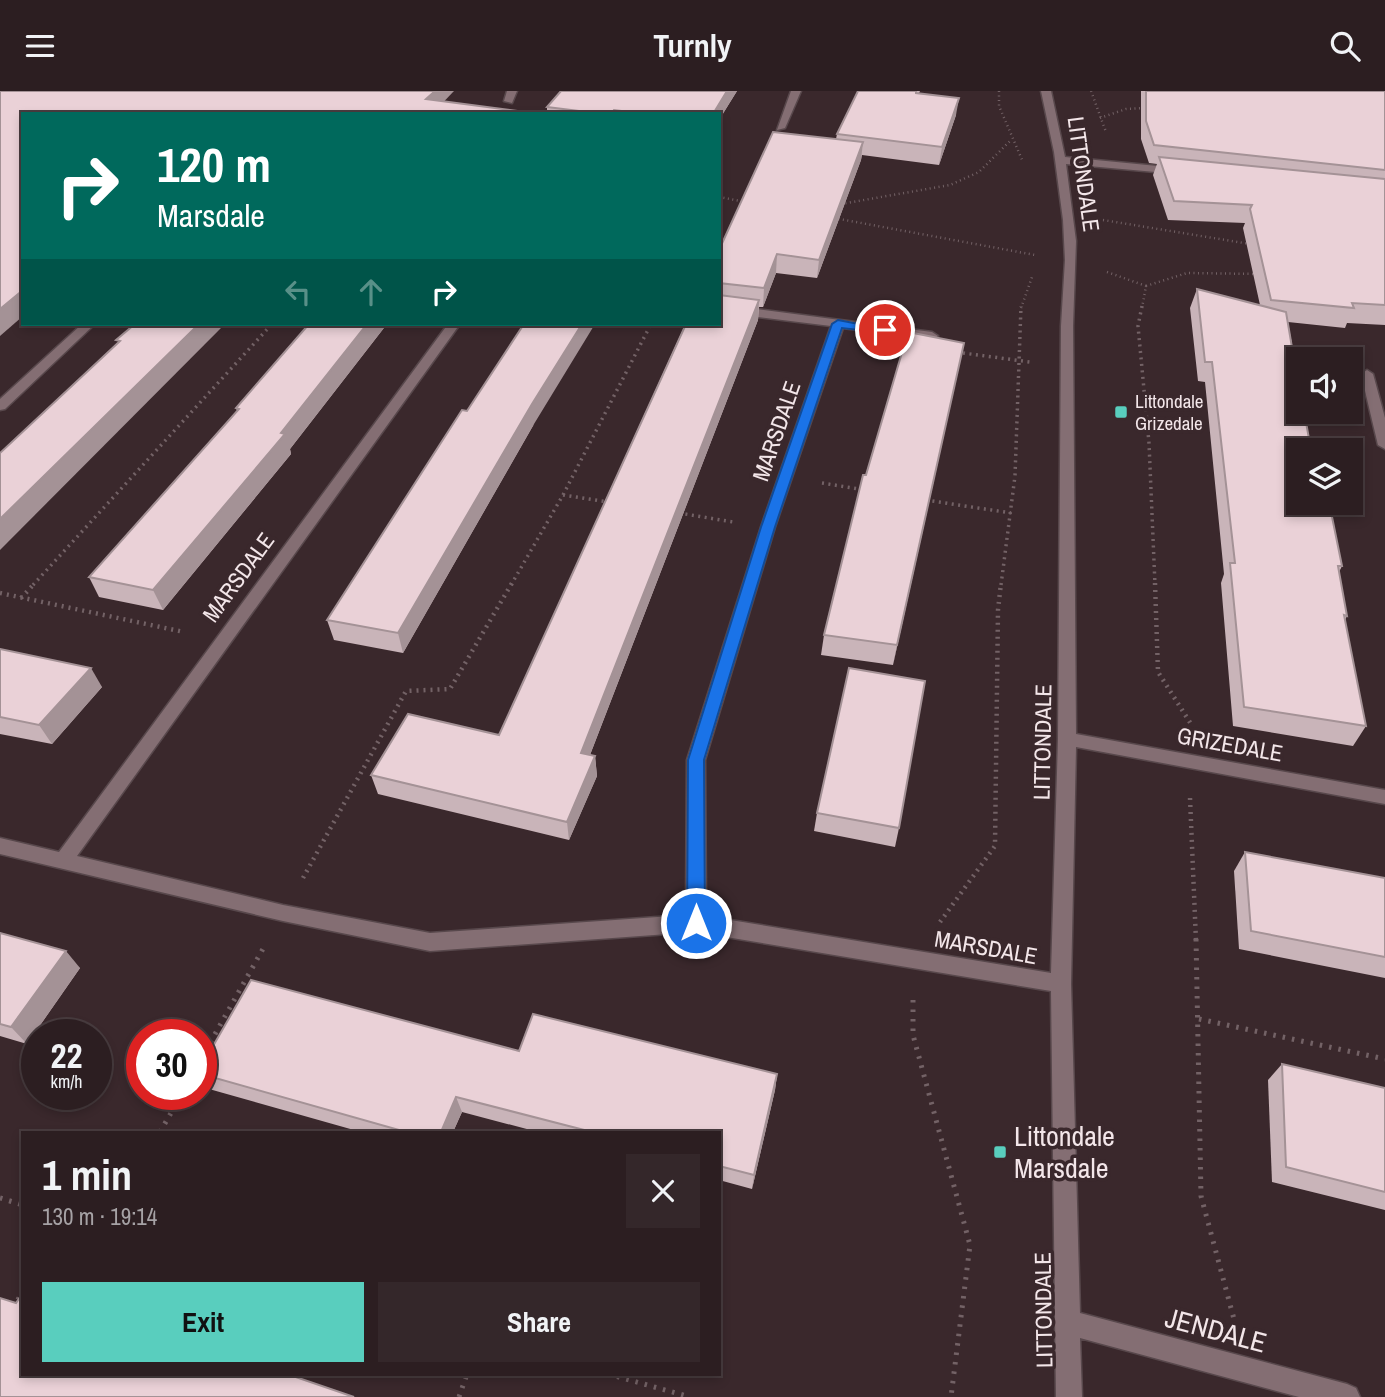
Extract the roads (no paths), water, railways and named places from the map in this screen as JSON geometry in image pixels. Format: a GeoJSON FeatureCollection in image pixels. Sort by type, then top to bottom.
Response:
{"type":"FeatureCollection","features":[{"type":"Feature","properties":{"kind":"street"},"geometry":{"type":"LineString","coordinates":[[780,128],[796,91]]}},
{"type":"Feature","properties":{"kind":"street","name":"LITTONDALE"},"geometry":{"type":"LineString","coordinates":[[1046,91],[1060,160],[1071,259],[1065,332],[1069,367],[1067,739],[1061,984],[1069,1397]]}},
{"type":"Feature","properties":{"kind":"street"},"geometry":{"type":"LineString","coordinates":[[1060,160],[1195,173]]}},
{"type":"Feature","properties":{"kind":"street"},"geometry":{"type":"LineString","coordinates":[[721,308],[932,336]]}},
{"type":"Feature","properties":{"kind":"street","name":"MARSDALE"},"geometry":{"type":"LineString","coordinates":[[696,923],[696,760],[768,527],[838,324]]}},
{"type":"Feature","properties":{"kind":"street"},"geometry":{"type":"LineString","coordinates":[[0,407],[87,326]]}},
{"type":"Feature","properties":{"kind":"street","name":"MARSDALE"},"geometry":{"type":"LineString","coordinates":[[63,860],[453,326]]}},
{"type":"Feature","properties":{"kind":"street"},"geometry":{"type":"LineString","coordinates":[[1367,374],[1385,445]]}},
{"type":"Feature","properties":{"kind":"street","name":"GRIZEDALE"},"geometry":{"type":"LineString","coordinates":[[1067,739],[1385,797]]}},
{"type":"Feature","properties":{"kind":"street","name":"MARSDALE"},"geometry":{"type":"LineString","coordinates":[[0,846],[284,913],[430,942],[696,923],[1061,984]]}},
{"type":"Feature","properties":{"kind":"street","name":"JENDALE"},"geometry":{"type":"LineString","coordinates":[[1069,1323],[1347,1397]]}},
{"type":"Feature","properties":{"kind":"place","name":"Littondale Grizedale"},"geometry":{"type":"Point","coordinates":[1121,412]}},
{"type":"Feature","properties":{"kind":"place","name":"Littondale Marsdale"},"geometry":{"type":"Point","coordinates":[1000,1152]}}]}
